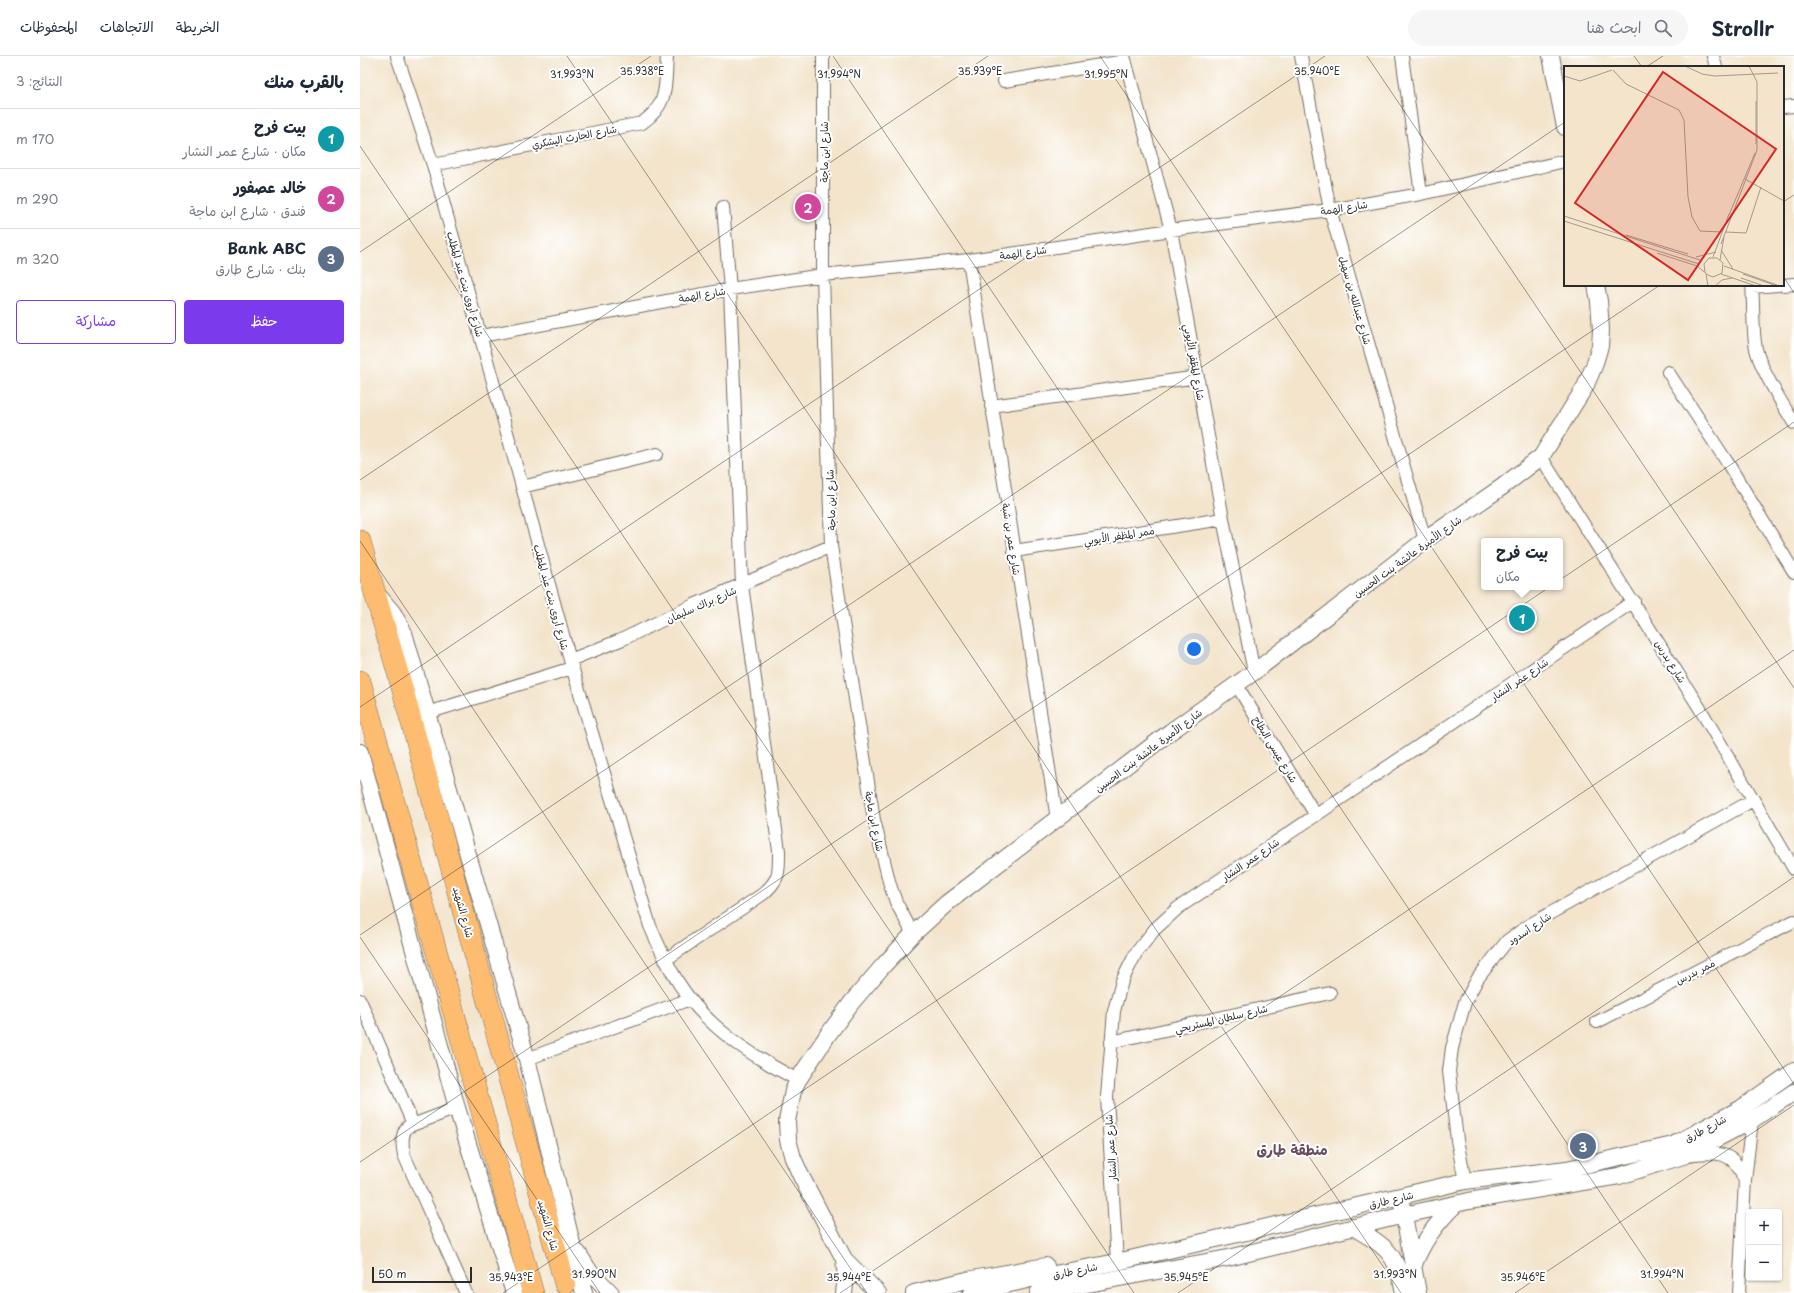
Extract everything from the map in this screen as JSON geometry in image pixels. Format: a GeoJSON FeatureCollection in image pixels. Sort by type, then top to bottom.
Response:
{"type":"FeatureCollection","features":[{"type":"Feature","properties":{"kind":"highway","name":"شارع الشهيد"},"geometry":{"type":"LineString","coordinates":[[360,541],[376,593],[566,1284]]}},
{"type":"Feature","properties":{"kind":"highway"},"geometry":{"type":"LineString","coordinates":[[360,681],[533,1293]]}},
{"type":"Feature","properties":{"kind":"street","name":"شارع أروى بنت عبد المطلب"},"geometry":{"type":"LineString","coordinates":[[397,56],[433,165],[571,664],[650,926],[665,960],[690,999],[733,1042],[762,1061],[798,1080]]}},
{"type":"Feature","properties":{"kind":"street","name":"شارع الحارث اليشكري"},"geometry":{"type":"LineString","coordinates":[[433,165],[642,123],[654,114],[661,104],[664,93],[667,56]]}},
{"type":"Feature","properties":{"kind":"street","name":"شارع ابن ماجة"},"geometry":{"type":"LineString","coordinates":[[823,56],[823,275],[831,546],[874,820],[890,885],[899,907],[913,934]]}},
{"type":"Feature","properties":{"kind":"street","name":"شارع عبدالله بن سهيل"},"geometry":{"type":"LineString","coordinates":[[1301,56],[1330,210],[1424,540]]}},
{"type":"Feature","properties":{"kind":"street"},"geometry":{"type":"LineString","coordinates":[[1402,56],[1421,194]]}},
{"type":"Feature","properties":{"kind":"street"},"geometry":{"type":"LineString","coordinates":[[1551,56],[1564,122]]}},
{"type":"Feature","properties":{"kind":"street"},"geometry":{"type":"LineString","coordinates":[[1713,56],[1716,66]]}},
{"type":"Feature","properties":{"kind":"street"},"geometry":{"type":"LineString","coordinates":[[1004,81],[1124,58]]}},
{"type":"Feature","properties":{"kind":"street","name":"شارع المظفر الأيوبي"},"geometry":{"type":"LineString","coordinates":[[1124,58],[1171,230],[1223,519],[1254,672]]}},
{"type":"Feature","properties":{"kind":"street"},"geometry":{"type":"LineString","coordinates":[[1784,107],[1794,106]]}},
{"type":"Feature","properties":{"kind":"street","name":"شارع الهمة"},"geometry":{"type":"LineString","coordinates":[[481,336],[730,289],[823,275],[969,260],[1171,230],[1330,210],[1421,194],[1564,161]]}},
{"type":"Feature","properties":{"kind":"street"},"geometry":{"type":"LineString","coordinates":[[665,960],[763,894],[773,885],[779,871],[780,851],[742,585],[730,289],[723,207]]}},
{"type":"Feature","properties":{"kind":"street","name":"شارع عمر بن شبة"},"geometry":{"type":"LineString","coordinates":[[969,260],[1057,819]]}},
{"type":"Feature","properties":{"kind":"street","name":"شارع الأميرة عائشة بنت الحسين"},"geometry":{"type":"LineString","coordinates":[[878,1293],[844,1259],[801,1176],[790,1146],[787,1121],[790,1102],[798,1080],[852,1002],[913,934],[948,902],[983,874],[1170,732],[1254,672],[1424,540],[1502,487],[1542,457],[1585,387],[1594,366],[1600,346],[1601,330],[1596,286]]}},
{"type":"Feature","properties":{"kind":"street"},"geometry":{"type":"LineString","coordinates":[[1752,286],[1753,327],[1757,351],[1765,371],[1794,423]]}},
{"type":"Feature","properties":{"kind":"street"},"geometry":{"type":"LineString","coordinates":[[1668,372],[1727,462],[1794,572]]}},
{"type":"Feature","properties":{"kind":"street"},"geometry":{"type":"LineString","coordinates":[[992,406],[1198,377]]}},
{"type":"Feature","properties":{"kind":"street"},"geometry":{"type":"LineString","coordinates":[[522,487],[658,454]]}},
{"type":"Feature","properties":{"kind":"street","name":"شارع بدرس"},"geometry":{"type":"LineString","coordinates":[[1542,457],[1634,601],[1699,707],[1794,869]]}},
{"type":"Feature","properties":{"kind":"street","name":"ممر المظفر الأيوبي"},"geometry":{"type":"LineString","coordinates":[[1014,551],[1223,519]]}},
{"type":"Feature","properties":{"kind":"street","name":"شارع براك سليمان"},"geometry":{"type":"LineString","coordinates":[[427,713],[571,664],[694,605],[831,546]]}},
{"type":"Feature","properties":{"kind":"street"},"geometry":{"type":"LineString","coordinates":[[376,593],[393,613],[404,633],[527,1059],[584,1293]]}},
{"type":"Feature","properties":{"kind":"street","name":"شارع عمر النشار"},"geometry":{"type":"LineString","coordinates":[[1117,1262],[1107,1097],[1114,1012],[1122,981],[1136,953],[1155,929],[1178,908],[1634,601]]}},
{"type":"Feature","properties":{"kind":"street","name":"شارع عيسى البطاح"},"geometry":{"type":"LineString","coordinates":[[1236,684],[1316,814]]}},
{"type":"Feature","properties":{"kind":"street"},"geometry":{"type":"LineString","coordinates":[[360,752],[457,1108],[514,1293]]}},
{"type":"Feature","properties":{"kind":"street","name":"شارع أسدود"},"geometry":{"type":"LineString","coordinates":[[1465,1181],[1456,1140],[1449,1070],[1452,1048],[1465,1002],[1478,978],[1507,941],[1531,924],[1753,800]]}},
{"type":"Feature","properties":{"kind":"street","name":"ممر بدرس"},"geometry":{"type":"LineString","coordinates":[[1597,1022],[1794,921]]}},
{"type":"Feature","properties":{"kind":"street","name":"شارع سلطان المستريحي"},"geometry":{"type":"LineString","coordinates":[[1111,1042],[1330,993]]}},
{"type":"Feature","properties":{"kind":"street"},"geometry":{"type":"LineString","coordinates":[[527,1059],[690,999]]}},
{"type":"Feature","properties":{"kind":"street"},"geometry":{"type":"LineString","coordinates":[[360,1000],[412,1124]]}},
{"type":"Feature","properties":{"kind":"street","name":"شارع طارق"},"geometry":{"type":"LineString","coordinates":[[972,1293],[1117,1262],[1465,1181],[1567,1169],[1673,1145],[1740,1109],[1794,1071]]}},
{"type":"Feature","properties":{"kind":"street","name":"شارع طارق"},"geometry":{"type":"LineString","coordinates":[[1038,1293],[1087,1288],[1228,1258],[1404,1215],[1619,1176],[1686,1155],[1752,1120],[1794,1092]]}},
{"type":"Feature","properties":{"kind":"street"},"geometry":{"type":"LineString","coordinates":[[457,1108],[407,1127],[404,1131],[402,1146],[404,1155],[466,1293]]}},
{"type":"Feature","properties":{"kind":"street"},"geometry":{"type":"LineString","coordinates":[[1739,1293],[1744,1180],[1752,1120]]}},
{"type":"Feature","properties":{"kind":"street"},"geometry":{"type":"LineString","coordinates":[[1686,1155],[1707,1153],[1721,1154],[1732,1158],[1740,1168],[1744,1180]]}},
{"type":"Feature","properties":{"kind":"street"},"geometry":{"type":"LineString","coordinates":[[1400,1196],[1418,1293]]}},
{"type":"Feature","properties":{"kind":"street"},"geometry":{"type":"LineString","coordinates":[[1413,1267],[1430,1233],[1437,1223],[1455,1205]]}},
{"type":"Feature","properties":{"kind":"street"},"geometry":{"type":"LineString","coordinates":[[1353,1227],[1374,1239],[1388,1250],[1398,1267],[1404,1293]]}},
{"type":"Feature","properties":{"kind":"street"},"geometry":{"type":"LineString","coordinates":[[572,1240],[590,1272],[611,1293]]}},
{"type":"Feature","properties":{"kind":"street","name":"شارع الأميرة عائشة بنت الحسين"},"geometry":{"type":"LineString","coordinates":[[844,1259],[846,1278],[844,1293]]}},
{"type":"Feature","properties":{"kind":"street"},"geometry":{"type":"LineString","coordinates":[[914,1293],[967,1280],[1037,1267],[1068,1265],[1084,1269]]}},
{"type":"Feature","properties":{"kind":"place","name":"خالد عصفور"},"geometry":{"type":"Point","coordinates":[808,207]}},
{"type":"Feature","properties":{"kind":"place","name":"بيت فرح"},"geometry":{"type":"Point","coordinates":[1522,618]}},
{"type":"Feature","properties":{"kind":"place","name":"Bank ABC"},"geometry":{"type":"Point","coordinates":[1583,1146]}},
{"type":"Feature","properties":{"kind":"district","name":"منطقة طارق"},"geometry":{"type":"Point","coordinates":[1292,1149]}}]}
